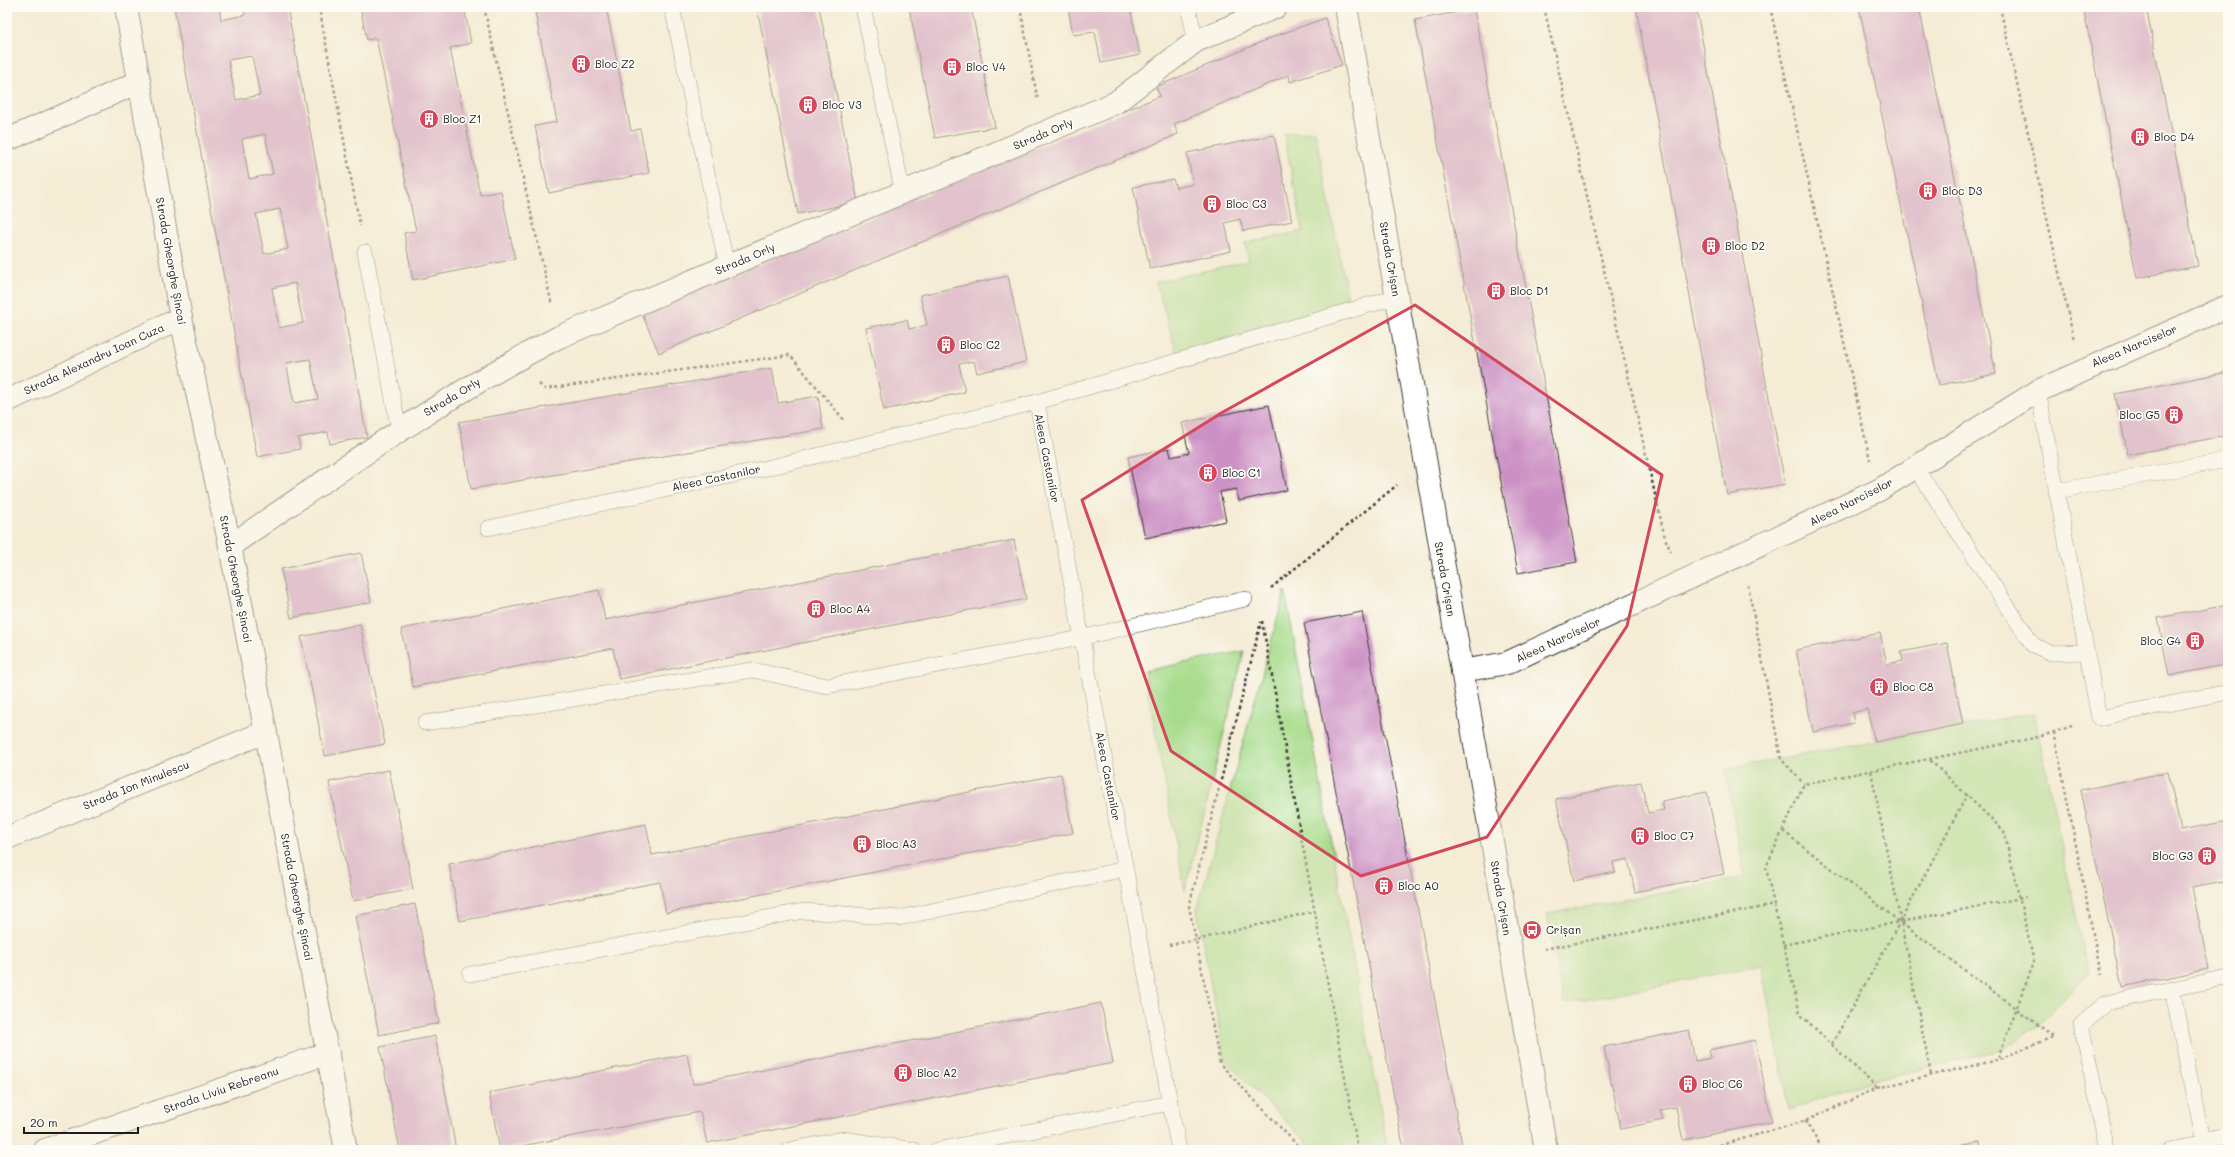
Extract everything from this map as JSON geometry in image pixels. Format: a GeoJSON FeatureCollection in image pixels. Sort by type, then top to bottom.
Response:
{"type":"FeatureCollection","features":[{"type":"Feature","properties":{"kind":"street","name":"Strada Gheorghe Șincai"},"geometry":{"type":"LineString","coordinates":[[126,7],[182,318],[230,546],[346,1150]]}},
{"type":"Feature","properties":{"kind":"street","name":"Strada Orly"},"geometry":{"type":"LineString","coordinates":[[230,546],[399,430],[510,363],[560,337],[1115,103],[1196,40],[1276,7]]}},
{"type":"Feature","properties":{"kind":"street","name":"Strada Crișan"},"geometry":{"type":"LineString","coordinates":[[1346,7],[1546,1150]]}},
{"type":"Feature","properties":{"kind":"street"},"geometry":{"type":"LineString","coordinates":[[7,140],[139,82]]}},
{"type":"Feature","properties":{"kind":"street","name":"Aleea Narciselor"},"geometry":{"type":"LineString","coordinates":[[1462,672],[1508,663],[1879,490],[2038,391],[2081,370],[2228,306]]}},
{"type":"Feature","properties":{"kind":"street","name":"Strada Alexandru Ioan Cuza"},"geometry":{"type":"LineString","coordinates":[[7,400],[182,318]]}},
{"type":"Feature","properties":{"kind":"street","name":"Strada Ion Minulescu"},"geometry":{"type":"LineString","coordinates":[[7,838],[265,732]]}},
{"type":"Feature","properties":{"kind":"street","name":"Strada Liviu Rebreanu"},"geometry":{"type":"LineString","coordinates":[[45,1150],[328,1053]]}},
{"type":"Feature","properties":{"kind":"lane"},"geometry":{"type":"LineString","coordinates":[[672,7],[727,267]]}},
{"type":"Feature","properties":{"kind":"lane"},"geometry":{"type":"LineString","coordinates":[[863,7],[903,193]]}},
{"type":"Feature","properties":{"kind":"lane"},"geometry":{"type":"LineString","coordinates":[[1188,7],[1196,40]]}},
{"type":"Feature","properties":{"kind":"lane"},"geometry":{"type":"LineString","coordinates":[[365,252],[399,430]]}},
{"type":"Feature","properties":{"kind":"lane","name":"Aleea Castanilor"},"geometry":{"type":"LineString","coordinates":[[488,528],[771,467],[864,443],[1037,402],[1396,297]]}},
{"type":"Feature","properties":{"kind":"lane"},"geometry":{"type":"LineString","coordinates":[[2038,391],[2099,718],[2228,692]]}},
{"type":"Feature","properties":{"kind":"lane","name":"Aleea Castanilor"},"geometry":{"type":"LineString","coordinates":[[1037,402],[1179,1150]]}},
{"type":"Feature","properties":{"kind":"lane"},"geometry":{"type":"LineString","coordinates":[[2056,491],[2228,460]]}},
{"type":"Feature","properties":{"kind":"lane"},"geometry":{"type":"LineString","coordinates":[[1915,467],[2033,646],[2051,653],[2086,652]]}},
{"type":"Feature","properties":{"kind":"lane"},"geometry":{"type":"LineString","coordinates":[[426,723],[752,670],[827,686],[1081,638],[1245,598]]}},
{"type":"Feature","properties":{"kind":"lane"},"geometry":{"type":"LineString","coordinates":[[470,974],[804,910],[899,918],[1125,869]]}},
{"type":"Feature","properties":{"kind":"lane"},"geometry":{"type":"LineString","coordinates":[[2108,1150],[2081,1025],[2106,1003],[2228,977]]}},
{"type":"Feature","properties":{"kind":"lane"},"geometry":{"type":"LineString","coordinates":[[2172,988],[2203,1143]]}},
{"type":"Feature","properties":{"kind":"lane"},"geometry":{"type":"LineString","coordinates":[[937,1150],[1170,1103]]}},
{"type":"Feature","properties":{"kind":"lane"},"geometry":{"type":"LineString","coordinates":[[2169,1150],[2228,1138]]}},
{"type":"Feature","properties":{"kind":"lane"},"geometry":{"type":"LineString","coordinates":[[789,1150],[843,1139],[914,1150]]}},
{"type":"Feature","properties":{"kind":"path"},"geometry":{"type":"LineString","coordinates":[[319,7],[365,252]]}},
{"type":"Feature","properties":{"kind":"path"},"geometry":{"type":"LineString","coordinates":[[484,7],[560,337]]}},
{"type":"Feature","properties":{"kind":"path"},"geometry":{"type":"LineString","coordinates":[[1020,7],[1045,133]]}},
{"type":"Feature","properties":{"kind":"path"},"geometry":{"type":"LineString","coordinates":[[1544,7],[1666,538],[1683,581]]}},
{"type":"Feature","properties":{"kind":"path"},"geometry":{"type":"LineString","coordinates":[[1770,7],[1865,444],[1879,490]]}},
{"type":"Feature","properties":{"kind":"path"},"geometry":{"type":"LineString","coordinates":[[2000,7],[2081,370]]}},
{"type":"Feature","properties":{"kind":"path"},"geometry":{"type":"LineString","coordinates":[[510,363],[545,389],[790,355],[864,443]]}},
{"type":"Feature","properties":{"kind":"path"},"geometry":{"type":"LineString","coordinates":[[1245,598],[1270,588],[1425,462]]}},
{"type":"Feature","properties":{"kind":"path"},"geometry":{"type":"LineString","coordinates":[[1740,555],[1753,606],[1781,759],[1804,784]]}},
{"type":"Feature","properties":{"kind":"path"},"geometry":{"type":"LineString","coordinates":[[1268,595],[1270,588]]}},
{"type":"Feature","properties":{"kind":"path"},"geometry":{"type":"LineString","coordinates":[[1263,614],[1189,907],[1220,1064],[1302,1150]]}},
{"type":"Feature","properties":{"kind":"path"},"geometry":{"type":"LineString","coordinates":[[1262,620],[1358,1150]]}},
{"type":"Feature","properties":{"kind":"path"},"geometry":{"type":"LineString","coordinates":[[1804,784],[1930,760],[2039,737],[2054,732],[2106,1003]]}},
{"type":"Feature","properties":{"kind":"path"},"geometry":{"type":"LineString","coordinates":[[1930,760],[2004,831],[2020,898],[2034,962],[1997,1060]]}},
{"type":"Feature","properties":{"kind":"path"},"geometry":{"type":"LineString","coordinates":[[1871,771],[1931,1075]]}},
{"type":"Feature","properties":{"kind":"path"},"geometry":{"type":"LineString","coordinates":[[1804,784],[1766,867],[1783,945],[1800,1014],[1877,1088]]}},
{"type":"Feature","properties":{"kind":"path"},"geometry":{"type":"LineString","coordinates":[[1832,1044],[1900,922],[1967,795]]}},
{"type":"Feature","properties":{"kind":"path"},"geometry":{"type":"LineString","coordinates":[[1783,831],[1900,922],[2054,1037]]}},
{"type":"Feature","properties":{"kind":"path"},"geometry":{"type":"LineString","coordinates":[[1783,945],[2026,897]]}},
{"type":"Feature","properties":{"kind":"path"},"geometry":{"type":"LineString","coordinates":[[1512,957],[1774,905]]}},
{"type":"Feature","properties":{"kind":"path"},"geometry":{"type":"LineString","coordinates":[[1141,951],[1196,940],[1315,910]]}},
{"type":"Feature","properties":{"kind":"path"},"geometry":{"type":"LineString","coordinates":[[1696,1150],[1724,1144],[1805,1121],[1877,1088],[1997,1060],[2081,1025]]}},
{"type":"Feature","properties":{"kind":"path"},"geometry":{"type":"LineString","coordinates":[[1805,1121],[1823,1150]]}},
{"type":"Feature","properties":{"kind":"highlighted area"},"geometry":{"type":"Polygon","coordinates":[[[1415,305],[1662,475],[1627,626],[1487,837],[1361,876],[1171,751],[1082,500],[1223,412],[1415,305]]]}},
{"type":"Feature","properties":{"kind":"green space"},"geometry":{"type":"Polygon","coordinates":[[[1315,131],[1349,304],[1177,354],[1156,282],[1249,261],[1245,243],[1303,231],[1284,134],[1315,131]]]}},
{"type":"Feature","properties":{"kind":"green space"},"geometry":{"type":"Polygon","coordinates":[[[1285,591],[1388,1150],[1314,1150],[1225,1060],[1197,910],[1285,591]]]}},
{"type":"Feature","properties":{"kind":"green space"},"geometry":{"type":"Polygon","coordinates":[[[1244,651],[1185,891],[1144,671],[1244,651]]]}},
{"type":"Feature","properties":{"kind":"green space"},"geometry":{"type":"Polygon","coordinates":[[[2034,713],[2088,974],[2038,1026],[2001,1050],[1870,1081],[1789,1110],[1761,965],[1564,1004],[1547,914],[1745,877],[1725,769],[2034,713]]]}},
{"type":"Feature","properties":{"kind":"building"},"geometry":{"type":"Polygon","coordinates":[[[174,7],[219,7],[221,20],[245,15],[244,7],[287,7],[367,437],[330,444],[328,432],[298,438],[300,449],[257,457],[174,7]],[[252,56],[228,60],[236,100],[260,95],[252,56]],[[265,134],[242,139],[249,179],[273,174],[265,134]],[[280,209],[256,214],[264,254],[288,249],[280,209]],[[295,283],[272,288],[279,328],[303,323],[295,283]],[[310,359],[286,363],[294,403],[318,399],[310,359]]]}},
{"type":"Feature","properties":{"kind":"building","name":"Bloc Z1"},"geometry":{"type":"Polygon","coordinates":[[[360,7],[464,7],[471,43],[450,48],[480,195],[501,191],[515,259],[413,280],[404,233],[416,231],[376,38],[367,40],[360,7]]]}},
{"type":"Feature","properties":{"kind":"building","name":"Bloc Z2"},"geometry":{"type":"Polygon","coordinates":[[[534,7],[606,7],[631,131],[640,129],[649,173],[549,193],[535,126],[557,122],[534,7]]]}},
{"type":"Feature","properties":{"kind":"building","name":"Bloc V3"},"geometry":{"type":"Polygon","coordinates":[[[757,7],[819,7],[858,202],[798,214],[757,7]]]}},
{"type":"Feature","properties":{"kind":"building","name":"Bloc V4"},"geometry":{"type":"Polygon","coordinates":[[[909,7],[971,7],[995,127],[935,138],[909,7]]]}},
{"type":"Feature","properties":{"kind":"building"},"geometry":{"type":"Polygon","coordinates":[[[1068,7],[1130,7],[1140,55],[1101,63],[1095,32],[1073,35],[1068,7]]]}},
{"type":"Feature","properties":{"kind":"building","name":"Bloc D2"},"geometry":{"type":"Polygon","coordinates":[[[1636,7],[1696,7],[1785,484],[1727,495],[1636,7]]]}},
{"type":"Feature","properties":{"kind":"building","name":"Bloc D3"},"geometry":{"type":"Polygon","coordinates":[[[1859,7],[1919,7],[1996,374],[1939,385],[1859,7]]]}},
{"type":"Feature","properties":{"kind":"building","name":"Bloc D4"},"geometry":{"type":"Polygon","coordinates":[[[2083,7],[2146,7],[2198,266],[2137,278],[2083,7]]]}},
{"type":"Feature","properties":{"kind":"building","name":"Bloc D1"},"geometry":{"type":"Polygon","coordinates":[[[1474,9],[1577,562],[1518,573],[1415,20],[1474,9]]]}},
{"type":"Feature","properties":{"kind":"building"},"geometry":{"type":"Polygon","coordinates":[[[1325,18],[1342,65],[1290,82],[1289,75],[1174,124],[1178,134],[659,353],[642,314],[1160,96],[1156,87],[1273,37],[1325,18]]]}},
{"type":"Feature","properties":{"kind":"building","name":"Bloc C3"},"geometry":{"type":"Polygon","coordinates":[[[1274,135],[1292,221],[1243,231],[1240,219],[1225,223],[1231,251],[1150,269],[1133,187],[1173,179],[1176,188],[1193,184],[1187,153],[1274,135]]]}},
{"type":"Feature","properties":{"kind":"building","name":"Bloc C2"},"geometry":{"type":"Polygon","coordinates":[[[1008,276],[1026,362],[977,373],[974,361],[959,364],[965,392],[884,410],[866,328],[907,320],[909,329],[927,325],[920,295],[1008,276]]]}},
{"type":"Feature","properties":{"kind":"building"},"geometry":{"type":"Polygon","coordinates":[[[772,368],[778,403],[818,396],[823,429],[471,489],[459,422],[772,368]]]}},
{"type":"Feature","properties":{"kind":"building","name":"Bloc G5"},"geometry":{"type":"Polygon","coordinates":[[[2228,372],[2228,435],[2128,455],[2115,394],[2228,372]]]}},
{"type":"Feature","properties":{"kind":"building","name":"Bloc C1"},"geometry":{"type":"Polygon","coordinates":[[[1269,405],[1287,490],[1239,501],[1236,489],[1220,492],[1226,521],[1145,538],[1128,457],[1169,448],[1171,457],[1189,453],[1182,423],[1269,405]]]}},
{"type":"Feature","properties":{"kind":"building","name":"Bloc A4"},"geometry":{"type":"Polygon","coordinates":[[[1014,540],[1026,599],[619,679],[613,648],[413,687],[401,629],[599,590],[605,620],[1014,540]]]}},
{"type":"Feature","properties":{"kind":"building"},"geometry":{"type":"Polygon","coordinates":[[[361,553],[371,602],[291,618],[281,569],[361,553]]]}},
{"type":"Feature","properties":{"kind":"building","name":"Bloc G4"},"geometry":{"type":"Polygon","coordinates":[[[2228,605],[2228,664],[2169,676],[2158,618],[2228,605]]]}},
{"type":"Feature","properties":{"kind":"building","name":"Bloc A0"},"geometry":{"type":"Polygon","coordinates":[[[1362,612],[1463,1150],[1404,1150],[1304,623],[1362,612]]]}},
{"type":"Feature","properties":{"kind":"building"},"geometry":{"type":"Polygon","coordinates":[[[360,624],[385,744],[325,756],[301,637],[360,624]]]}},
{"type":"Feature","properties":{"kind":"building","name":"Bloc C8"},"geometry":{"type":"Polygon","coordinates":[[[1880,633],[1887,664],[1903,661],[1901,652],[1947,643],[1963,724],[1875,742],[1867,709],[1852,713],[1854,723],[1813,732],[1796,650],[1880,633]]]}},
{"type":"Feature","properties":{"kind":"building"},"geometry":{"type":"Polygon","coordinates":[[[389,770],[413,889],[353,901],[329,782],[389,770]]]}},
{"type":"Feature","properties":{"kind":"building"},"geometry":{"type":"Polygon","coordinates":[[[2168,772],[2181,830],[2228,821],[2228,881],[2192,888],[2209,969],[2122,987],[2081,790],[2168,772]]]}},
{"type":"Feature","properties":{"kind":"building","name":"Bloc A3"},"geometry":{"type":"Polygon","coordinates":[[[1061,774],[1073,833],[666,913],[660,882],[460,921],[449,864],[646,824],[652,855],[1061,774]]]}},
{"type":"Feature","properties":{"kind":"building","name":"Bloc C7"},"geometry":{"type":"Polygon","coordinates":[[[1641,782],[1648,813],[1664,810],[1662,801],[1707,792],[1724,874],[1635,892],[1628,859],[1613,862],[1615,872],[1574,881],[1556,799],[1641,782]]]}},
{"type":"Feature","properties":{"kind":"building"},"geometry":{"type":"Polygon","coordinates":[[[415,904],[439,1023],[379,1035],[355,916],[415,904]]]}},
{"type":"Feature","properties":{"kind":"building","name":"Bloc A2"},"geometry":{"type":"Polygon","coordinates":[[[1101,1003],[1113,1063],[707,1143],[700,1112],[500,1150],[489,1093],[687,1054],[693,1084],[1101,1003]]]}},
{"type":"Feature","properties":{"kind":"building","name":"Bloc C6"},"geometry":{"type":"Polygon","coordinates":[[[1689,1030],[1695,1061],[1711,1058],[1709,1050],[1755,1040],[1772,1122],[1683,1140],[1676,1107],[1660,1110],[1663,1120],[1621,1129],[1604,1047],[1689,1030]]]}},
{"type":"Feature","properties":{"kind":"building"},"geometry":{"type":"Polygon","coordinates":[[[435,1036],[456,1150],[400,1150],[380,1047],[435,1036]]]}},
{"type":"Feature","properties":{"kind":"building"},"geometry":{"type":"Polygon","coordinates":[[[1980,1142],[1981,1150],[1943,1150],[1943,1149],[1980,1142]]]}},
{"type":"Feature","properties":{"kind":"place","name":"Bloc Z2"},"geometry":{"type":"Point","coordinates":[581,64]}},
{"type":"Feature","properties":{"kind":"place","name":"Bloc V4"},"geometry":{"type":"Point","coordinates":[952,67]}},
{"type":"Feature","properties":{"kind":"place","name":"Bloc V3"},"geometry":{"type":"Point","coordinates":[808,105]}},
{"type":"Feature","properties":{"kind":"place","name":"Bloc Z1"},"geometry":{"type":"Point","coordinates":[429,119]}},
{"type":"Feature","properties":{"kind":"place","name":"Bloc D4"},"geometry":{"type":"Point","coordinates":[2140,137]}},
{"type":"Feature","properties":{"kind":"place","name":"Bloc D3"},"geometry":{"type":"Point","coordinates":[1928,191]}},
{"type":"Feature","properties":{"kind":"place","name":"Bloc C3"},"geometry":{"type":"Point","coordinates":[1212,204]}},
{"type":"Feature","properties":{"kind":"place","name":"Bloc D2"},"geometry":{"type":"Point","coordinates":[1711,246]}},
{"type":"Feature","properties":{"kind":"place","name":"Bloc D1"},"geometry":{"type":"Point","coordinates":[1496,291]}},
{"type":"Feature","properties":{"kind":"place","name":"Bloc C2"},"geometry":{"type":"Point","coordinates":[946,345]}},
{"type":"Feature","properties":{"kind":"place","name":"Bloc G5"},"geometry":{"type":"Point","coordinates":[2174,415]}},
{"type":"Feature","properties":{"kind":"place","name":"Bloc C1"},"geometry":{"type":"Point","coordinates":[1208,473]}},
{"type":"Feature","properties":{"kind":"place","name":"Bloc A4"},"geometry":{"type":"Point","coordinates":[816,609]}},
{"type":"Feature","properties":{"kind":"place","name":"Bloc G4"},"geometry":{"type":"Point","coordinates":[2195,641]}},
{"type":"Feature","properties":{"kind":"place","name":"Bloc C8"},"geometry":{"type":"Point","coordinates":[1879,687]}},
{"type":"Feature","properties":{"kind":"place","name":"Bloc C7"},"geometry":{"type":"Point","coordinates":[1640,836]}},
{"type":"Feature","properties":{"kind":"place","name":"Bloc A3"},"geometry":{"type":"Point","coordinates":[862,844]}},
{"type":"Feature","properties":{"kind":"place","name":"Bloc G3"},"geometry":{"type":"Point","coordinates":[2207,856]}},
{"type":"Feature","properties":{"kind":"place","name":"Bloc A0"},"geometry":{"type":"Point","coordinates":[1384,886]}},
{"type":"Feature","properties":{"kind":"place","name":"Crișan"},"geometry":{"type":"Point","coordinates":[1532,930]}},
{"type":"Feature","properties":{"kind":"place","name":"Bloc A2"},"geometry":{"type":"Point","coordinates":[903,1073]}},
{"type":"Feature","properties":{"kind":"place","name":"Bloc C6"},"geometry":{"type":"Point","coordinates":[1688,1084]}}]}
